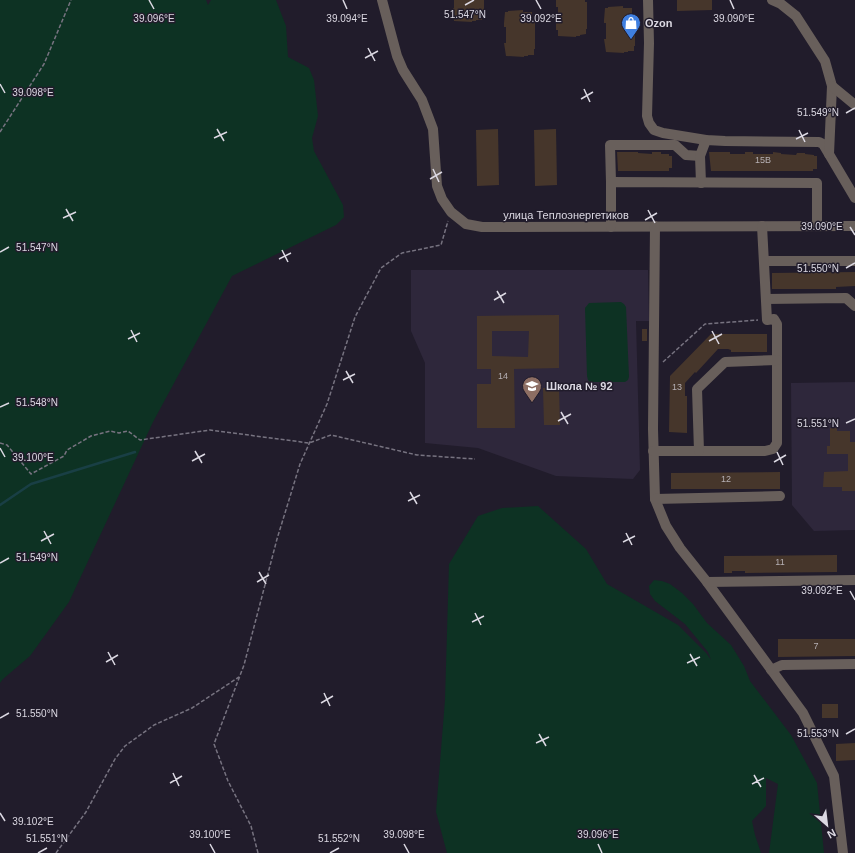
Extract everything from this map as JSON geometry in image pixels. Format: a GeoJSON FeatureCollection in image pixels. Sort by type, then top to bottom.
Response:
{"type":"FeatureCollection","features":[{"type":"Feature","properties":{"kind":"street"},"geometry":{"type":"LineString","coordinates":[[382,0],[397,56],[403,70],[422,100],[433,129],[437,186],[442,199],[451,212]]}},
{"type":"Feature","properties":{"kind":"street"},"geometry":{"type":"LineString","coordinates":[[648,0],[649,43],[647,116],[649,123],[654,130],[663,133],[706,140],[819,142],[823,144],[855,198]]}},
{"type":"Feature","properties":{"kind":"street"},"geometry":{"type":"LineString","coordinates":[[772,0],[781,4],[796,16],[826,61],[832,86],[829,154]]}},
{"type":"Feature","properties":{"kind":"street"},"geometry":{"type":"LineString","coordinates":[[832,86],[855,105]]}},
{"type":"Feature","properties":{"kind":"street"},"geometry":{"type":"LineString","coordinates":[[701,182],[700,156],[706,140]]}},
{"type":"Feature","properties":{"kind":"street"},"geometry":{"type":"LineString","coordinates":[[611,227],[610,145],[675,145],[686,155],[700,156]]}},
{"type":"Feature","properties":{"kind":"street"},"geometry":{"type":"LineString","coordinates":[[611,182],[817,183],[817,226]]}},
{"type":"Feature","properties":{"kind":"street","name":"улица Теплоэнергетиков"},"geometry":{"type":"LineString","coordinates":[[451,212],[466,224],[482,227],[855,226]]}},
{"type":"Feature","properties":{"kind":"street"},"geometry":{"type":"LineString","coordinates":[[655,226],[654,499],[666,526],[680,548],[707,582],[770,670],[803,713],[834,776],[843,853]]}},
{"type":"Feature","properties":{"kind":"street"},"geometry":{"type":"LineString","coordinates":[[653,451],[765,451],[773,449],[777,443],[777,324],[774,319],[767,320],[762,226]]}},
{"type":"Feature","properties":{"kind":"street"},"geometry":{"type":"LineString","coordinates":[[764,261],[855,262]]}},
{"type":"Feature","properties":{"kind":"street"},"geometry":{"type":"LineString","coordinates":[[766,299],[846,298],[855,306]]}},
{"type":"Feature","properties":{"kind":"street"},"geometry":{"type":"LineString","coordinates":[[699,451],[697,389],[725,362],[777,360]]}},
{"type":"Feature","properties":{"kind":"street"},"geometry":{"type":"LineString","coordinates":[[654,499],[780,496]]}},
{"type":"Feature","properties":{"kind":"street"},"geometry":{"type":"LineString","coordinates":[[707,582],[855,580]]}},
{"type":"Feature","properties":{"kind":"street"},"geometry":{"type":"LineString","coordinates":[[770,670],[782,665],[855,664]]}},
{"type":"Feature","properties":{"kind":"path"},"geometry":{"type":"LineString","coordinates":[[0,132],[44,64],[71,0]]}},
{"type":"Feature","properties":{"kind":"path"},"geometry":{"type":"LineString","coordinates":[[258,853],[251,826],[228,781],[214,744],[244,665],[277,539],[300,464],[327,404],[356,317],[381,268],[402,253],[441,245],[451,212]]}},
{"type":"Feature","properties":{"kind":"path"},"geometry":{"type":"LineString","coordinates":[[654,370],[705,324],[767,320]]}},
{"type":"Feature","properties":{"kind":"path"},"geometry":{"type":"LineString","coordinates":[[0,443],[7,445],[31,474],[64,456],[67,450],[91,436],[110,431],[119,433],[128,431],[140,440],[210,430],[310,444],[331,435],[416,455],[475,459]]}},
{"type":"Feature","properties":{"kind":"path"},"geometry":{"type":"LineString","coordinates":[[56,853],[86,812],[114,759],[125,746],[154,725],[192,708],[239,677]]}},
{"type":"Feature","properties":{"kind":"shaded area","name":"Школа № 92"},"geometry":{"type":"Polygon","coordinates":[[[411,270],[648,270],[649,321],[636,321],[640,470],[633,479],[556,476],[478,448],[425,443],[425,363],[411,331],[411,270]]]}},
{"type":"Feature","properties":{"kind":"shaded area"},"geometry":{"type":"Polygon","coordinates":[[[855,382],[855,530],[814,531],[792,505],[791,383],[855,382]]]}},
{"type":"Feature","properties":{"kind":"green space"},"geometry":{"type":"Polygon","coordinates":[[[0,0],[206,0],[208,5],[211,0],[276,0],[286,26],[288,57],[309,68],[314,80],[318,116],[312,138],[314,151],[343,205],[344,217],[336,225],[232,276],[153,422],[69,602],[30,656],[0,683],[0,0]]]}},
{"type":"Feature","properties":{"kind":"green space"},"geometry":{"type":"Polygon","coordinates":[[[621,302],[626,307],[628,380],[625,382],[590,382],[587,376],[585,308],[589,303],[621,302]]]}},
{"type":"Feature","properties":{"kind":"green space"},"geometry":{"type":"Polygon","coordinates":[[[538,506],[586,549],[607,584],[678,625],[707,654],[711,660],[708,652],[685,624],[655,601],[650,594],[649,586],[654,580],[670,584],[682,593],[693,604],[707,623],[731,645],[744,666],[750,681],[791,735],[817,783],[824,853],[769,853],[778,784],[766,778],[766,806],[752,821],[761,853],[447,853],[436,812],[445,700],[449,564],[478,516],[502,508],[538,506]]]}},
{"type":"Feature","properties":{"kind":"building"},"geometry":{"type":"Polygon","coordinates":[[[454,0],[484,0],[484,14],[482,14],[482,20],[472,22],[454,21],[454,0]]]}},
{"type":"Feature","properties":{"kind":"building"},"geometry":{"type":"Polygon","coordinates":[[[556,0],[585,0],[585,2],[587,2],[586,34],[576,37],[558,36],[558,30],[556,30],[556,22],[558,22],[558,7],[556,7],[556,0]]]}},
{"type":"Feature","properties":{"kind":"building"},"geometry":{"type":"Polygon","coordinates":[[[677,0],[712,0],[712,10],[677,11],[677,0]]]}},
{"type":"Feature","properties":{"kind":"building"},"geometry":{"type":"Polygon","coordinates":[[[623,6],[623,8],[632,8],[632,16],[635,18],[634,51],[624,53],[606,52],[604,39],[606,39],[606,23],[604,23],[605,8],[623,6]]]}},
{"type":"Feature","properties":{"kind":"building"},"geometry":{"type":"Polygon","coordinates":[[[523,10],[523,12],[532,12],[532,20],[535,22],[534,55],[524,57],[506,56],[504,43],[506,43],[506,27],[504,27],[505,12],[523,10]]]}},
{"type":"Feature","properties":{"kind":"building"},"geometry":{"type":"Polygon","coordinates":[[[498,129],[499,185],[477,186],[476,130],[498,129]]]}},
{"type":"Feature","properties":{"kind":"building"},"geometry":{"type":"Polygon","coordinates":[[[556,129],[557,185],[535,186],[534,130],[556,129]]]}},
{"type":"Feature","properties":{"kind":"building"},"geometry":{"type":"Polygon","coordinates":[[[617,152],[652,154],[652,152],[661,152],[661,154],[669,154],[669,156],[672,156],[672,168],[669,168],[669,171],[618,171],[617,152]]]}},
{"type":"Feature","properties":{"kind":"building"},"geometry":{"type":"Polygon","coordinates":[[[709,152],[745,154],[745,152],[753,152],[753,154],[773,154],[773,152],[796,155],[797,153],[805,153],[817,156],[817,169],[813,169],[813,171],[711,171],[709,152]]]}},
{"type":"Feature","properties":{"kind":"building"},"geometry":{"type":"Polygon","coordinates":[[[855,272],[855,286],[836,287],[836,289],[772,289],[772,273],[855,272]]]}},
{"type":"Feature","properties":{"kind":"building"},"geometry":{"type":"Polygon","coordinates":[[[559,315],[559,368],[514,369],[515,428],[477,428],[477,384],[491,384],[491,369],[477,369],[477,316],[559,315]],[[492,331],[492,356],[528,357],[529,331],[492,331]]]}},
{"type":"Feature","properties":{"kind":"building"},"geometry":{"type":"Polygon","coordinates":[[[642,329],[647,329],[647,341],[642,341],[642,329]]]}},
{"type":"Feature","properties":{"kind":"building"},"geometry":{"type":"Polygon","coordinates":[[[711,334],[767,334],[767,352],[731,352],[731,350],[728,349],[718,349],[685,383],[685,396],[687,396],[687,433],[669,432],[670,376],[711,334]]]}},
{"type":"Feature","properties":{"kind":"building"},"geometry":{"type":"Polygon","coordinates":[[[543,388],[559,388],[560,425],[544,425],[543,388]]]}},
{"type":"Feature","properties":{"kind":"building"},"geometry":{"type":"Polygon","coordinates":[[[830,428],[837,428],[837,431],[850,431],[850,442],[855,442],[855,491],[842,491],[842,487],[823,487],[824,472],[848,471],[848,454],[827,454],[827,446],[830,446],[830,428]]]}},
{"type":"Feature","properties":{"kind":"building"},"geometry":{"type":"Polygon","coordinates":[[[780,472],[780,489],[671,489],[671,473],[780,472]]]}},
{"type":"Feature","properties":{"kind":"building"},"geometry":{"type":"Polygon","coordinates":[[[837,555],[837,572],[745,573],[745,571],[732,571],[732,573],[724,573],[724,556],[837,555]]]}},
{"type":"Feature","properties":{"kind":"building"},"geometry":{"type":"Polygon","coordinates":[[[778,639],[855,639],[855,656],[778,657],[778,639]]]}},
{"type":"Feature","properties":{"kind":"building"},"geometry":{"type":"Polygon","coordinates":[[[822,704],[838,704],[838,718],[822,718],[822,704]]]}},
{"type":"Feature","properties":{"kind":"building"},"geometry":{"type":"Polygon","coordinates":[[[855,743],[855,760],[836,761],[836,744],[855,743]]]}},
{"type":"Feature","properties":{"kind":"waterway"},"geometry":{"type":"LineString","coordinates":[[0,505],[31,484],[135,452]]}},
{"type":"Feature","properties":{"kind":"place","name":"Ozon"},"geometry":{"type":"Point","coordinates":[631,40]}},
{"type":"Feature","properties":{"kind":"place","name":"Школа № 92"},"geometry":{"type":"Point","coordinates":[532,403]}}]}
